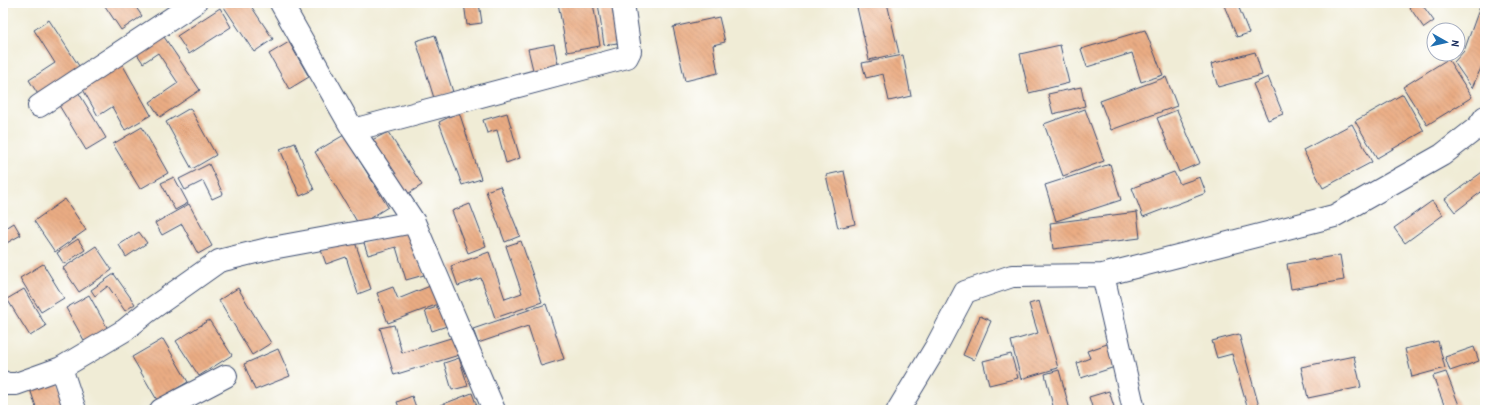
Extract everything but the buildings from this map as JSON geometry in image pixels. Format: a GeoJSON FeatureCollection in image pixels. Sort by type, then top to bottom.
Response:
{"type":"FeatureCollection","features":[{"type":"Feature","properties":{"kind":"street"},"geometry":{"type":"LineString","coordinates":[[39,106],[195,3]]}},
{"type":"Feature","properties":{"kind":"street"},"geometry":{"type":"LineString","coordinates":[[281,3],[353,130],[414,222],[494,410]]}},
{"type":"Feature","properties":{"kind":"street"},"geometry":{"type":"LineString","coordinates":[[353,130],[627,57],[630,51],[623,3]]}},
{"type":"Feature","properties":{"kind":"street"},"geometry":{"type":"LineString","coordinates":[[898,410],[936,347],[965,292],[1012,276],[1103,275],[1334,216],[1442,155],[1483,125]]}},
{"type":"Feature","properties":{"kind":"street"},"geometry":{"type":"LineString","coordinates":[[3,382],[6,384],[16,384],[61,368],[124,330],[219,261],[272,248],[414,222]]}},
{"type":"Feature","properties":{"kind":"street"},"geometry":{"type":"LineString","coordinates":[[1103,275],[1134,410]]}},
{"type":"Feature","properties":{"kind":"street"},"geometry":{"type":"LineString","coordinates":[[61,368],[75,410]]}},
{"type":"Feature","properties":{"kind":"street"},"geometry":{"type":"LineString","coordinates":[[161,410],[226,376]]}}]}
